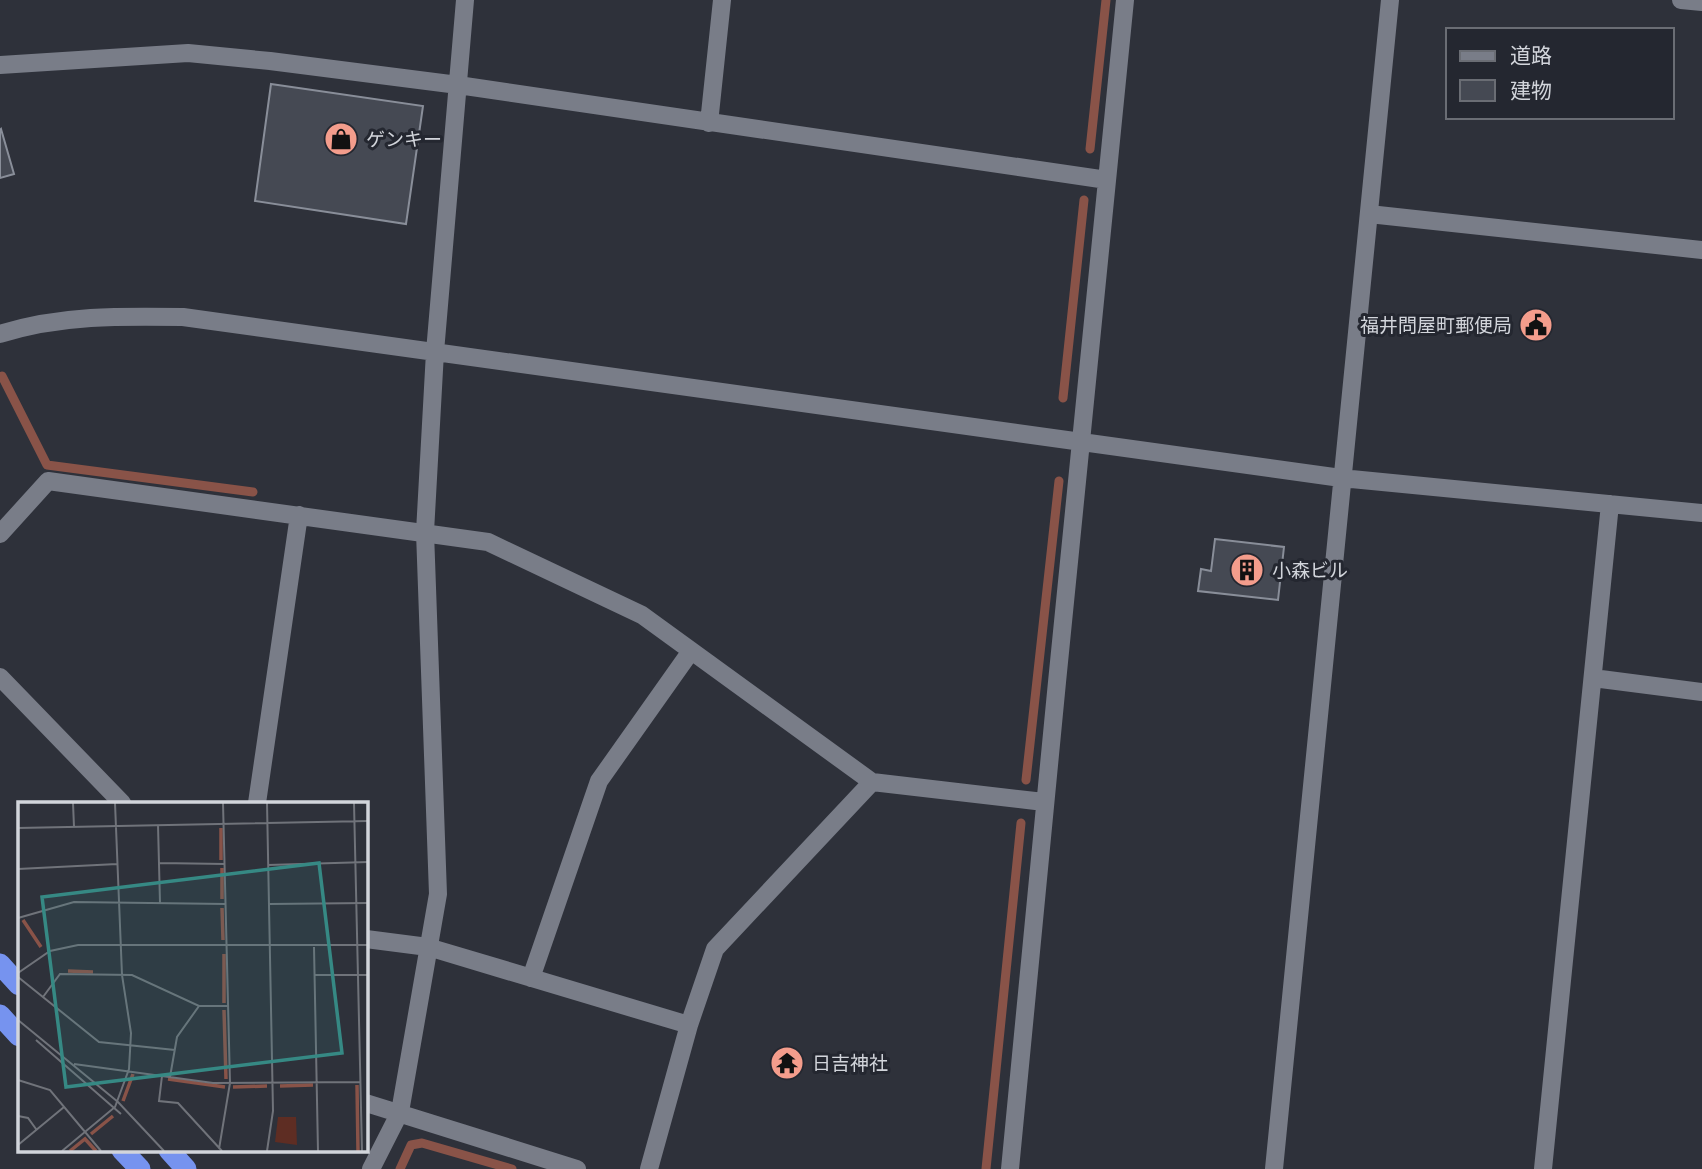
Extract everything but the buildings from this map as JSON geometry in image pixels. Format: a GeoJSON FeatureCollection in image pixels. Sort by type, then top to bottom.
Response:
{"type":"FeatureCollection","features":[{"type":"Feature","properties":{"kind":"highway"},"geometry":{"type":"LineString","coordinates":[[0,964],[18,984]]}},
{"type":"Feature","properties":{"kind":"highway"},"geometry":{"type":"LineString","coordinates":[[0,1015],[18,1035]]}},
{"type":"Feature","properties":{"kind":"highway"},"geometry":{"type":"LineString","coordinates":[[124,1152],[140,1169]]}},
{"type":"Feature","properties":{"kind":"highway"},"geometry":{"type":"LineString","coordinates":[[171,1152],[186,1169]]}},
{"type":"Feature","properties":{"kind":"street"},"geometry":{"type":"LineString","coordinates":[[371,1169],[400,1112],[438,894],[425,532],[435,352],[465,0]]}},
{"type":"Feature","properties":{"kind":"street"},"geometry":{"type":"LineString","coordinates":[[709,123],[722,0]]}},
{"type":"Feature","properties":{"kind":"street"},"geometry":{"type":"LineString","coordinates":[[1010,1169],[1125,0]]}},
{"type":"Feature","properties":{"kind":"street"},"geometry":{"type":"LineString","coordinates":[[1274,1169],[1390,0]]}},
{"type":"Feature","properties":{"kind":"street"},"geometry":{"type":"LineString","coordinates":[[1681,0],[1702,2]]}},
{"type":"Feature","properties":{"kind":"street"},"geometry":{"type":"LineString","coordinates":[[0,65],[188,53],[458,85],[1107,180]]}},
{"type":"Feature","properties":{"kind":"street"},"geometry":{"type":"LineString","coordinates":[[1368,214],[1702,250]]}},
{"type":"Feature","properties":{"kind":"street"},"geometry":{"type":"LineString","coordinates":[[0,334],[59,320],[114,316],[183,317],[1341,478],[1702,513]]}},
{"type":"Feature","properties":{"kind":"street"},"geometry":{"type":"LineString","coordinates":[[0,534],[48,481],[488,542],[642,615],[872,782],[1044,802]]}},
{"type":"Feature","properties":{"kind":"street"},"geometry":{"type":"LineString","coordinates":[[1544,1169],[1610,504]]}},
{"type":"Feature","properties":{"kind":"street"},"geometry":{"type":"LineString","coordinates":[[257,802],[299,515]]}},
{"type":"Feature","properties":{"kind":"street"},"geometry":{"type":"LineString","coordinates":[[531,978],[599,781],[691,651]]}},
{"type":"Feature","properties":{"kind":"street"},"geometry":{"type":"LineString","coordinates":[[0,677],[121,802]]}},
{"type":"Feature","properties":{"kind":"street"},"geometry":{"type":"LineString","coordinates":[[1592,678],[1702,692]]}},
{"type":"Feature","properties":{"kind":"street"},"geometry":{"type":"LineString","coordinates":[[649,1169],[689,1025],[715,949],[872,782]]}},
{"type":"Feature","properties":{"kind":"street"},"geometry":{"type":"LineString","coordinates":[[368,939],[428,947],[689,1025]]}},
{"type":"Feature","properties":{"kind":"street"},"geometry":{"type":"LineString","coordinates":[[368,1104],[577,1169]]}},
{"type":"Feature","properties":{"kind":"waterway"},"geometry":{"type":"LineString","coordinates":[[1090,149],[1106,0]]}},
{"type":"Feature","properties":{"kind":"waterway"},"geometry":{"type":"LineString","coordinates":[[1063,398],[1084,200]]}},
{"type":"Feature","properties":{"kind":"waterway"},"geometry":{"type":"LineString","coordinates":[[2,376],[47,465],[253,492]]}},
{"type":"Feature","properties":{"kind":"waterway"},"geometry":{"type":"LineString","coordinates":[[1026,780],[1059,481]]}},
{"type":"Feature","properties":{"kind":"waterway"},"geometry":{"type":"LineString","coordinates":[[986,1169],[1021,823]]}},
{"type":"Feature","properties":{"kind":"waterway"},"geometry":{"type":"LineString","coordinates":[[400,1169],[411,1145],[422,1143],[512,1169]]}},
{"type":"Feature","properties":{"kind":"place","name":"ゲンキー"},"geometry":{"type":"Point","coordinates":[341,139]}},
{"type":"Feature","properties":{"kind":"place","name":"福井問屋町郵便局"},"geometry":{"type":"Point","coordinates":[1536,325]}},
{"type":"Feature","properties":{"kind":"place","name":"小森ビル"},"geometry":{"type":"Point","coordinates":[1247,570]}},
{"type":"Feature","properties":{"kind":"place","name":"日吉神社"},"geometry":{"type":"Point","coordinates":[787,1063]}}]}
